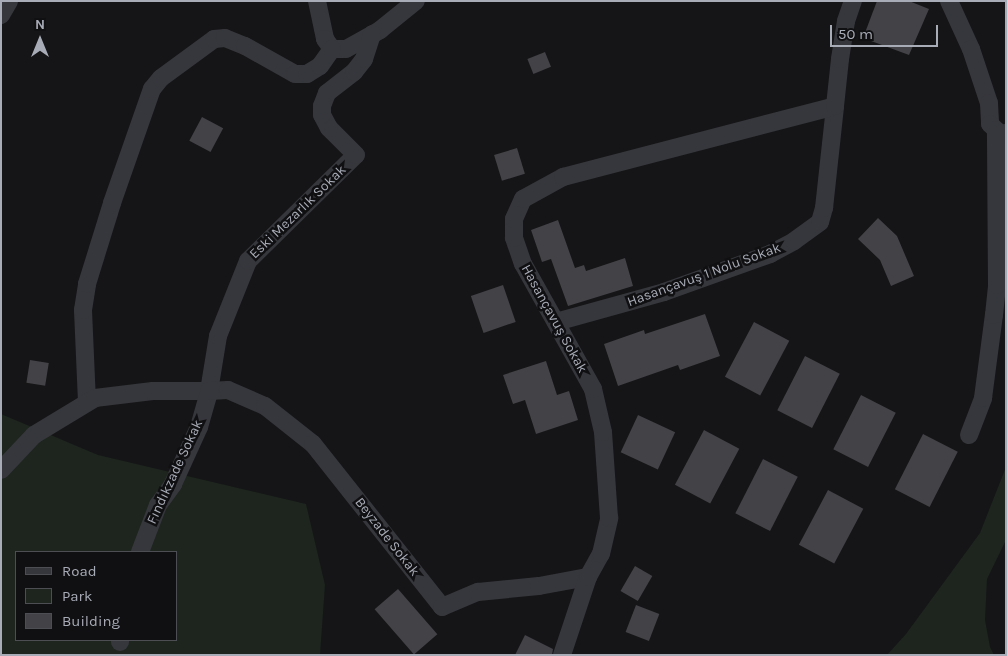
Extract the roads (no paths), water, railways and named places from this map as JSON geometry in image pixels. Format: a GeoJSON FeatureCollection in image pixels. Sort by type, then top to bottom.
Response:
{"type":"FeatureCollection","features":[{"type":"Feature","properties":{"kind":"street"},"geometry":{"type":"LineString","coordinates":[[1,15],[9,1]]}},
{"type":"Feature","properties":{"kind":"street"},"geometry":{"type":"LineString","coordinates":[[317,1],[325,39],[332,50]]}},
{"type":"Feature","properties":{"kind":"street"},"geometry":{"type":"LineString","coordinates":[[87,402],[83,310],[87,284],[112,203],[152,89],[160,78],[214,40],[225,38],[245,46],[295,74],[307,74],[320,66],[332,50],[346,48],[372,34],[416,1]]}},
{"type":"Feature","properties":{"kind":"street"},"geometry":{"type":"LineString","coordinates":[[836,106],[840,59],[846,21],[853,1]]}},
{"type":"Feature","properties":{"kind":"street"},"geometry":{"type":"LineString","coordinates":[[949,1],[971,49],[989,103],[990,124],[1001,131],[997,285],[994,315],[983,398],[969,435]]}},
{"type":"Feature","properties":{"kind":"street","name":"Eski Mezarlık Sokak"},"geometry":{"type":"LineString","coordinates":[[209,391],[218,336],[248,261],[356,155],[329,128],[322,115],[322,106],[327,93],[354,72],[364,59],[372,34]]}},
{"type":"Feature","properties":{"kind":"street","name":"Hasançavuş Sokak"},"geometry":{"type":"LineString","coordinates":[[562,655],[588,577],[601,554],[609,518],[603,432],[593,389],[523,264],[514,238],[514,219],[524,198],[563,177],[836,106]]}},
{"type":"Feature","properties":{"kind":"street","name":"Hasançavuş 1 Nolu Sokak"},"geometry":{"type":"LineString","coordinates":[[556,322],[664,292],[770,254],[794,241],[820,222],[824,208],[836,106]]}},
{"type":"Feature","properties":{"kind":"street","name":"Beyzade Sokak"},"geometry":{"type":"LineString","coordinates":[[209,391],[228,390],[265,406],[313,444],[442,607],[478,592],[539,586],[588,577]]}},
{"type":"Feature","properties":{"kind":"street"},"geometry":{"type":"LineString","coordinates":[[1,470],[34,435],[95,398],[153,391],[209,391]]}},
{"type":"Feature","properties":{"kind":"street","name":"Fındıkzade Sokak"},"geometry":{"type":"LineString","coordinates":[[140,551],[158,505],[173,484],[199,427],[209,391]]}}]}
